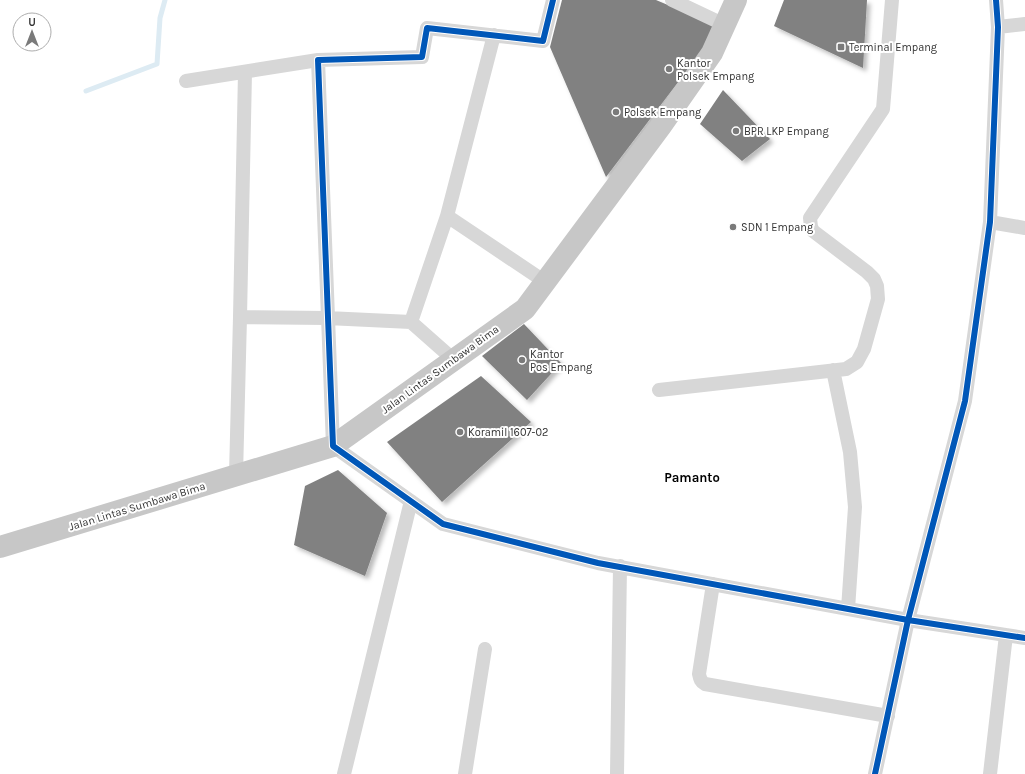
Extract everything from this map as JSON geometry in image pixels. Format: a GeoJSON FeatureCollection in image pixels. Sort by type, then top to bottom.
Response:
{"type":"FeatureCollection","features":[{"type":"Feature","properties":{"kind":"highway","name":"Jalan Lintas Sumbawa Bima"},"geometry":{"type":"LineString","coordinates":[[0,547],[333,446],[525,309],[661,126],[712,53],[736,0]]}},
{"type":"Feature","properties":{"kind":"street"},"geometry":{"type":"LineString","coordinates":[[186,81],[318,60],[422,57],[427,28],[543,42],[553,0]]}},
{"type":"Feature","properties":{"kind":"street"},"geometry":{"type":"LineString","coordinates":[[672,0],[725,25]]}},
{"type":"Feature","properties":{"kind":"street"},"geometry":{"type":"LineString","coordinates":[[659,390],[833,370],[851,367],[857,362],[864,349],[878,299],[877,286],[867,272],[813,231],[810,218],[883,109],[892,0]]}},
{"type":"Feature","properties":{"kind":"street"},"geometry":{"type":"LineString","coordinates":[[875,774],[908,620],[965,401],[990,222],[998,27],[996,0]]}},
{"type":"Feature","properties":{"kind":"street"},"geometry":{"type":"LineString","coordinates":[[998,27],[1025,24]]}},
{"type":"Feature","properties":{"kind":"street"},"geometry":{"type":"LineString","coordinates":[[411,322],[447,216],[494,35]]}},
{"type":"Feature","properties":{"kind":"street"},"geometry":{"type":"LineString","coordinates":[[318,60],[333,446],[443,524],[598,563],[908,620],[1025,638]]}},
{"type":"Feature","properties":{"kind":"street"},"geometry":{"type":"LineString","coordinates":[[236,476],[245,72]]}},
{"type":"Feature","properties":{"kind":"street"},"geometry":{"type":"LineString","coordinates":[[447,216],[538,277]]}},
{"type":"Feature","properties":{"kind":"street"},"geometry":{"type":"LineString","coordinates":[[990,222],[1025,228]]}},
{"type":"Feature","properties":{"kind":"street"},"geometry":{"type":"LineString","coordinates":[[240,317],[327,318],[411,322],[454,360]]}},
{"type":"Feature","properties":{"kind":"street"},"geometry":{"type":"LineString","coordinates":[[833,370],[850,452],[855,507],[848,609]]}},
{"type":"Feature","properties":{"kind":"street"},"geometry":{"type":"LineString","coordinates":[[344,774],[411,501]]}},
{"type":"Feature","properties":{"kind":"street"},"geometry":{"type":"LineString","coordinates":[[617,774],[620,566]]}},
{"type":"Feature","properties":{"kind":"street"},"geometry":{"type":"LineString","coordinates":[[713,584],[699,674],[702,682],[705,684],[888,716]]}},
{"type":"Feature","properties":{"kind":"street"},"geometry":{"type":"LineString","coordinates":[[990,774],[1006,635]]}},
{"type":"Feature","properties":{"kind":"street"},"geometry":{"type":"LineString","coordinates":[[465,774],[485,649]]}},
{"type":"Feature","properties":{"kind":"building","name":"Polsek Empang"},"geometry":{"type":"Polygon","coordinates":[[[562,0],[656,0],[720,27],[606,177],[550,47],[562,0]]]}},
{"type":"Feature","properties":{"kind":"building","name":"Terminal Empang"},"geometry":{"type":"Polygon","coordinates":[[[784,0],[867,0],[863,68],[774,26],[784,0]]]}},
{"type":"Feature","properties":{"kind":"building","name":"BPR LKP Empang"},"geometry":{"type":"Polygon","coordinates":[[[723,90],[770,139],[742,161],[700,124],[723,90]]]}},
{"type":"Feature","properties":{"kind":"building","name":"Kantor Pos Empang"},"geometry":{"type":"Polygon","coordinates":[[[524,324],[561,363],[527,400],[482,356],[524,324]]]}},
{"type":"Feature","properties":{"kind":"building","name":"Koramil 1607-02"},"geometry":{"type":"Polygon","coordinates":[[[481,376],[531,422],[442,502],[387,442],[481,376]]]}},
{"type":"Feature","properties":{"kind":"building"},"geometry":{"type":"Polygon","coordinates":[[[338,470],[387,513],[365,576],[294,545],[305,486],[338,470]]]}},
{"type":"Feature","properties":{"kind":"waterway"},"geometry":{"type":"LineString","coordinates":[[86,91],[157,64],[160,18],[165,0]]}},
{"type":"Feature","properties":{"kind":"cycle path"},"geometry":{"type":"LineString","coordinates":[[553,0],[543,41],[427,28],[422,57],[318,60],[333,446],[443,524],[598,563],[908,620],[1025,638]]}},
{"type":"Feature","properties":{"kind":"cycle path"},"geometry":{"type":"LineString","coordinates":[[875,774],[908,620],[965,401],[990,222],[998,27],[996,0]]}},
{"type":"Feature","properties":{"kind":"place","name":"Terminal Empang"},"geometry":{"type":"Point","coordinates":[841,47]}},
{"type":"Feature","properties":{"kind":"place","name":"Kantor Polsek Empang"},"geometry":{"type":"Point","coordinates":[669,69]}},
{"type":"Feature","properties":{"kind":"place","name":"Polsek Empang"},"geometry":{"type":"Point","coordinates":[616,112]}},
{"type":"Feature","properties":{"kind":"place","name":"BPR LKP Empang"},"geometry":{"type":"Point","coordinates":[736,131]}},
{"type":"Feature","properties":{"kind":"place","name":"SDN 1 Empang"},"geometry":{"type":"Point","coordinates":[733,227]}},
{"type":"Feature","properties":{"kind":"place","name":"Kantor Pos Empang"},"geometry":{"type":"Point","coordinates":[522,360]}},
{"type":"Feature","properties":{"kind":"place","name":"Koramil 1607-02"},"geometry":{"type":"Point","coordinates":[460,432]}},
{"type":"Feature","properties":{"kind":"district","name":"Pamanto"},"geometry":{"type":"Point","coordinates":[692,477]}}]}
